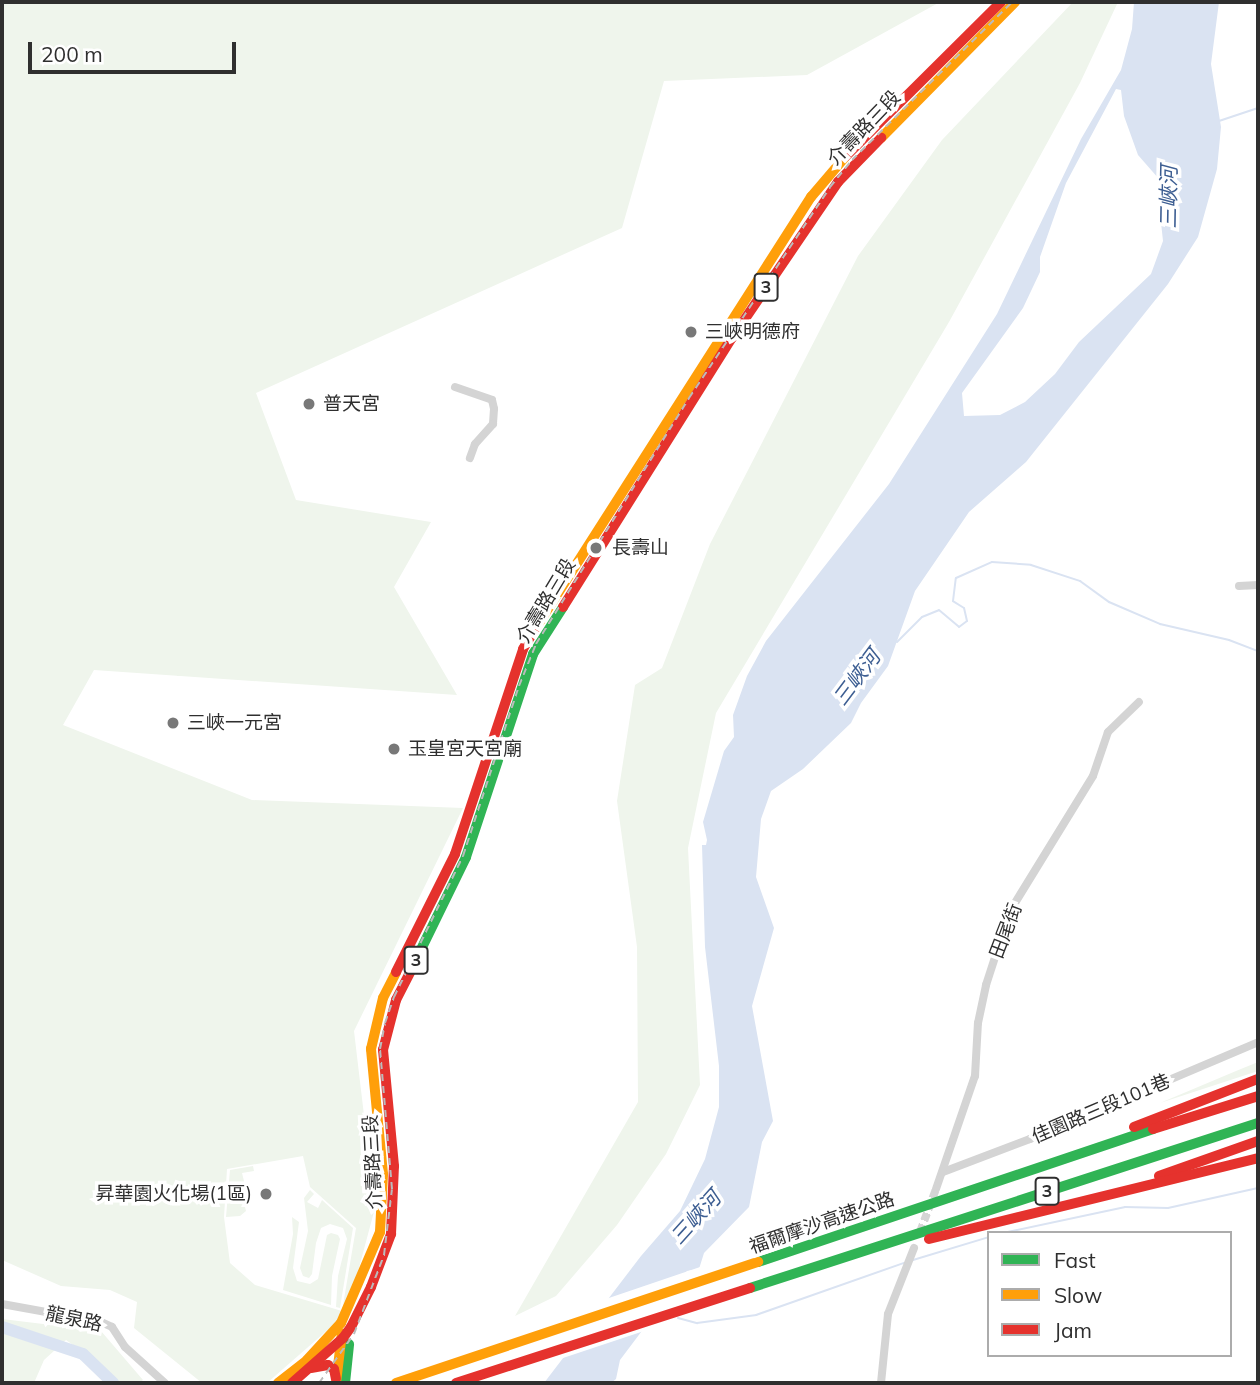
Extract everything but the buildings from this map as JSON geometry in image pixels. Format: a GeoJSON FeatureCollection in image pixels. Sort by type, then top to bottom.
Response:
{"type":"FeatureCollection","features":[{"type":"Feature","properties":{"kind":"main road","name":"介壽路三段"},"geometry":{"type":"LineString","coordinates":[[346,1325],[380,1232],[383,1174],[371,1049],[383,998],[456,854],[523,649],[609,509],[811,197],[832,169],[1000,2]]}},
{"type":"Feature","properties":{"kind":"main road","name":"介壽路三段"},"geometry":{"type":"LineString","coordinates":[[346,1325],[370,1287],[391,1234],[395,1203],[383,1050],[387,1028],[397,1000],[466,857],[533,653],[727,347],[838,182],[1016,2]]}},
{"type":"Feature","properties":{"kind":"main road"},"geometry":{"type":"LineString","coordinates":[[1078,1152],[1164,1114],[1258,1079]]}},
{"type":"Feature","properties":{"kind":"main road","name":"福爾摩沙高速公路"},"geometry":{"type":"LineString","coordinates":[[396,1383],[761,1262],[1078,1152],[1258,1096]]}},
{"type":"Feature","properties":{"kind":"main road","name":"福爾摩沙高速公路"},"geometry":{"type":"LineString","coordinates":[[456,1383],[1258,1123]]}},
{"type":"Feature","properties":{"kind":"main road"},"geometry":{"type":"LineString","coordinates":[[1082,1202],[1258,1141]]}},
{"type":"Feature","properties":{"kind":"main road"},"geometry":{"type":"LineString","coordinates":[[836,1262],[1258,1158]]}},
{"type":"Feature","properties":{"kind":"main road","name":"3"},"geometry":{"type":"LineString","coordinates":[[292,1383],[343,1338],[346,1325]]}},
{"type":"Feature","properties":{"kind":"main road","name":"3"},"geometry":{"type":"LineString","coordinates":[[278,1383],[346,1325]]}},
{"type":"Feature","properties":{"kind":"main road"},"geometry":{"type":"LineString","coordinates":[[339,1382],[346,1325]]}},
{"type":"Feature","properties":{"kind":"main road"},"geometry":{"type":"LineString","coordinates":[[339,1382],[343,1338]]}},
{"type":"Feature","properties":{"kind":"main road"},"geometry":{"type":"LineString","coordinates":[[311,1368],[321,1363],[328,1365],[334,1370],[339,1382]]}},
{"type":"Feature","properties":{"kind":"street"},"geometry":{"type":"LineString","coordinates":[[455,387],[492,400],[494,408],[493,424],[475,444],[470,458]]}},
{"type":"Feature","properties":{"kind":"street"},"geometry":{"type":"LineString","coordinates":[[1239,586],[1258,585]]}},
{"type":"Feature","properties":{"kind":"street","name":"田尾街"},"geometry":{"type":"LineString","coordinates":[[936,1189],[975,1076],[981,1010],[1010,911],[1093,776],[1108,732],[1139,702]]}},
{"type":"Feature","properties":{"kind":"street","name":"佳園路三段101巷"},"geometry":{"type":"LineString","coordinates":[[943,1172],[1030,1139],[1258,1042]]}},
{"type":"Feature","properties":{"kind":"street"},"geometry":{"type":"LineString","coordinates":[[881,1383],[888,1314],[914,1248]]}},
{"type":"Feature","properties":{"kind":"street","name":"龍泉路"},"geometry":{"type":"LineString","coordinates":[[2,1304],[101,1322],[112,1327],[125,1347],[166,1383]]}},
{"type":"Feature","properties":{"kind":"shaded area"},"geometry":{"type":"Polygon","coordinates":[[[2,2],[940,2],[807,75],[664,81],[622,228],[256,393],[296,500],[431,522],[394,587],[457,695],[94,670],[63,725],[252,800],[463,808],[354,1031],[375,1208],[352,1294],[339,1320],[267,1383],[202,1383],[134,1328],[137,1302],[110,1290],[61,1286],[2,1260],[2,2]],[[303,1156],[227,1169],[224,1217],[230,1263],[255,1285],[342,1311],[356,1228],[310,1187],[303,1156]]]}},
{"type":"Feature","properties":{"kind":"shaded area"},"geometry":{"type":"Polygon","coordinates":[[[1073,2],[1118,2],[1080,83],[949,322],[716,713],[688,848],[700,1085],[666,1154],[617,1225],[556,1296],[515,1316],[638,1102],[637,947],[617,801],[635,685],[662,668],[710,544],[858,256],[942,140],[1073,2]]]}},
{"type":"Feature","properties":{"kind":"shaded area"},"geometry":{"type":"Polygon","coordinates":[[[1258,1062],[1258,1071],[1160,1103],[1236,1071],[1258,1062]]]}},
{"type":"Feature","properties":{"kind":"shaded area"},"geometry":{"type":"Polygon","coordinates":[[[253,1166],[254,1171],[242,1173],[245,1185],[240,1186],[246,1211],[240,1216],[226,1217],[230,1170],[253,1166]]]}},
{"type":"Feature","properties":{"kind":"shaded area"},"geometry":{"type":"Polygon","coordinates":[[[310,1190],[314,1194],[307,1202],[318,1208],[322,1200],[353,1228],[340,1308],[336,1307],[338,1276],[347,1239],[343,1228],[330,1224],[321,1228],[309,1278],[303,1276],[300,1268],[308,1231],[304,1198],[310,1190]]]}},
{"type":"Feature","properties":{"kind":"shaded area"},"geometry":{"type":"Polygon","coordinates":[[[292,1217],[299,1222],[293,1268],[297,1281],[310,1284],[318,1279],[327,1235],[338,1235],[340,1239],[332,1276],[331,1305],[283,1290],[293,1234],[292,1217]]]}},
{"type":"Feature","properties":{"kind":"shaded area"},"geometry":{"type":"Polygon","coordinates":[[[2,1319],[101,1331],[143,1380],[139,1383],[116,1383],[101,1365],[66,1340],[44,1360],[34,1383],[2,1383],[2,1319]]]}},
{"type":"Feature","properties":{"kind":"water","name":"三峽河"},"geometry":{"type":"Polygon","coordinates":[[[1134,2],[1219,2],[1211,64],[1221,127],[1217,169],[1198,237],[1168,284],[1026,462],[969,512],[915,591],[888,666],[861,703],[851,723],[803,769],[771,791],[761,819],[756,877],[774,928],[752,1006],[773,1121],[762,1142],[749,1207],[704,1253],[699,1269],[687,1271],[620,1360],[616,1379],[611,1383],[544,1383],[641,1256],[680,1211],[705,1159],[719,1107],[719,1066],[705,947],[702,845],[706,845],[707,840],[703,822],[724,751],[734,737],[733,715],[747,676],[766,641],[889,484],[997,314],[1081,139],[1121,70],[1132,29],[1134,2]],[[1116,89],[1066,183],[1040,257],[1040,272],[1023,308],[962,393],[964,416],[1000,415],[1025,402],[1055,374],[1079,342],[1151,274],[1163,241],[1159,204],[1166,187],[1138,155],[1124,116],[1121,90],[1116,89]]]}},
{"type":"Feature","properties":{"kind":"pier"},"geometry":{"type":"Polygon","coordinates":[[[703,1266],[701,1272],[689,1274],[650,1329],[557,1360],[603,1300],[703,1266]]]}},
{"type":"Feature","properties":{"kind":"waterway"},"geometry":{"type":"LineString","coordinates":[[1219,121],[1258,108]]}},
{"type":"Feature","properties":{"kind":"waterway"},"geometry":{"type":"LineString","coordinates":[[897,642],[922,617],[939,610],[959,627],[967,621],[964,608],[953,601],[956,578],[992,562],[1031,565],[1080,581],[1109,602],[1160,624],[1229,640],[1258,651]]}},
{"type":"Feature","properties":{"kind":"waterway"},"geometry":{"type":"LineString","coordinates":[[1012,1231],[1125,1207],[1168,1208],[1258,1188]]}},
{"type":"Feature","properties":{"kind":"waterway"},"geometry":{"type":"LineString","coordinates":[[913,1260],[987,1238]]}},
{"type":"Feature","properties":{"kind":"waterway"},"geometry":{"type":"LineString","coordinates":[[678,1318],[697,1323],[756,1315],[904,1263]]}},
{"type":"Feature","properties":{"kind":"waterway"},"geometry":{"type":"LineString","coordinates":[[2,1327],[83,1354],[113,1383]]}},
{"type":"Feature","properties":{"kind":"tunnel"},"geometry":{"type":"LineString","coordinates":[[920,1232],[936,1189]]}},
{"type":"Feature","properties":{"kind":"railway"},"geometry":{"type":"LineString","coordinates":[[319,1383],[354,1334],[384,1255],[392,1189],[380,1049],[385,1023],[394,997],[463,856],[519,686],[536,644],[689,398],[830,187],[852,160],[1012,2]]}},
{"type":"Feature","properties":{"kind":"traffic: fast"},"geometry":{"type":"LineString","coordinates":[[410,972],[466,857],[533,654],[563,607]]}},
{"type":"Feature","properties":{"kind":"traffic: fast"},"geometry":{"type":"LineString","coordinates":[[750,1288],[1258,1123]]}},
{"type":"Feature","properties":{"kind":"traffic: fast"},"geometry":{"type":"LineString","coordinates":[[758,1262],[1153,1129]]}},
{"type":"Feature","properties":{"kind":"traffic: fast"},"geometry":{"type":"LineString","coordinates":[[345,1383],[349,1344]]}},
{"type":"Feature","properties":{"kind":"traffic: slow"},"geometry":{"type":"LineString","coordinates":[[881,138],[1015,2]]}},
{"type":"Feature","properties":{"kind":"traffic: slow"},"geometry":{"type":"LineString","coordinates":[[535,629],[811,197],[845,157]]}},
{"type":"Feature","properties":{"kind":"traffic: slow"},"geometry":{"type":"LineString","coordinates":[[278,1383],[307,1360],[341,1323],[380,1232],[383,1174],[371,1049],[383,998],[396,972]]}},
{"type":"Feature","properties":{"kind":"traffic: slow"},"geometry":{"type":"LineString","coordinates":[[396,1383],[758,1262]]}},
{"type":"Feature","properties":{"kind":"traffic: slow"},"geometry":{"type":"LineString","coordinates":[[336,1383],[342,1333]]}},
{"type":"Feature","properties":{"kind":"traffic: jam"},"geometry":{"type":"LineString","coordinates":[[845,157],[1001,2]]}},
{"type":"Feature","properties":{"kind":"traffic: jam"},"geometry":{"type":"LineString","coordinates":[[563,607],[732,338],[838,182],[881,138]]}},
{"type":"Feature","properties":{"kind":"traffic: jam"},"geometry":{"type":"LineString","coordinates":[[396,972],[455,854],[523,649],[535,629]]}},
{"type":"Feature","properties":{"kind":"traffic: jam"},"geometry":{"type":"LineString","coordinates":[[292,1383],[343,1338],[351,1327],[371,1287],[391,1234],[394,1166],[383,1050],[396,1000],[410,972]]}},
{"type":"Feature","properties":{"kind":"traffic: jam"},"geometry":{"type":"LineString","coordinates":[[1134,1127],[1258,1079]]}},
{"type":"Feature","properties":{"kind":"traffic: jam"},"geometry":{"type":"LineString","coordinates":[[1153,1129],[1258,1096]]}},
{"type":"Feature","properties":{"kind":"traffic: jam"},"geometry":{"type":"LineString","coordinates":[[1159,1176],[1258,1141]]}},
{"type":"Feature","properties":{"kind":"traffic: jam"},"geometry":{"type":"LineString","coordinates":[[929,1239],[1258,1158]]}},
{"type":"Feature","properties":{"kind":"traffic: jam"},"geometry":{"type":"LineString","coordinates":[[456,1383],[750,1288]]}},
{"type":"Feature","properties":{"kind":"traffic: jam"},"geometry":{"type":"LineString","coordinates":[[311,1368],[328,1365],[334,1369],[336,1379]]}},
{"type":"Feature","properties":{"kind":"place","name":"三峽明德府"},"geometry":{"type":"Point","coordinates":[691,332]}},
{"type":"Feature","properties":{"kind":"place","name":"普天宮"},"geometry":{"type":"Point","coordinates":[309,404]}},
{"type":"Feature","properties":{"kind":"place","name":"長壽山"},"geometry":{"type":"Point","coordinates":[596,548]}},
{"type":"Feature","properties":{"kind":"place","name":"三峽一元宮"},"geometry":{"type":"Point","coordinates":[173,723]}},
{"type":"Feature","properties":{"kind":"place","name":"玉皇宮天宮廟"},"geometry":{"type":"Point","coordinates":[394,749]}},
{"type":"Feature","properties":{"kind":"place","name":"昇華園火化場(1區)"},"geometry":{"type":"Point","coordinates":[266,1194]}}]}
